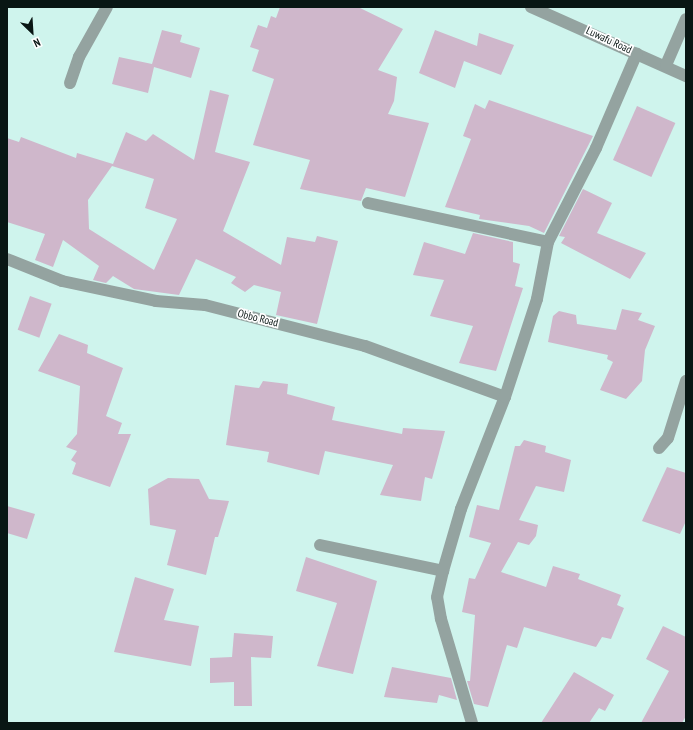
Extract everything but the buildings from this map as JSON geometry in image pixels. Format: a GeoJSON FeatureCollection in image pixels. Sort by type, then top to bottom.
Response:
{"type":"FeatureCollection","features":[{"type":"Feature","properties":{"kind":"street"},"geometry":{"type":"LineString","coordinates":[[70,83],[79,58],[106,7]]}},
{"type":"Feature","properties":{"kind":"street","name":"Luwafu Road"},"geometry":{"type":"LineString","coordinates":[[531,7],[666,65],[686,76]]}},
{"type":"Feature","properties":{"kind":"street"},"geometry":{"type":"LineString","coordinates":[[666,65],[686,20]]}},
{"type":"Feature","properties":{"kind":"street"},"geometry":{"type":"LineString","coordinates":[[472,723],[441,619],[438,597],[442,571],[461,509],[505,397],[537,299],[548,242],[596,148],[637,53]]}},
{"type":"Feature","properties":{"kind":"street"},"geometry":{"type":"LineString","coordinates":[[368,203],[548,242]]}},
{"type":"Feature","properties":{"kind":"street","name":"Obbo Road"},"geometry":{"type":"LineString","coordinates":[[7,259],[62,281],[156,301],[205,305],[365,346],[505,397]]}},
{"type":"Feature","properties":{"kind":"street"},"geometry":{"type":"LineString","coordinates":[[659,448],[668,438],[686,381]]}},
{"type":"Feature","properties":{"kind":"street"},"geometry":{"type":"LineString","coordinates":[[320,545],[442,571]]}}]}
